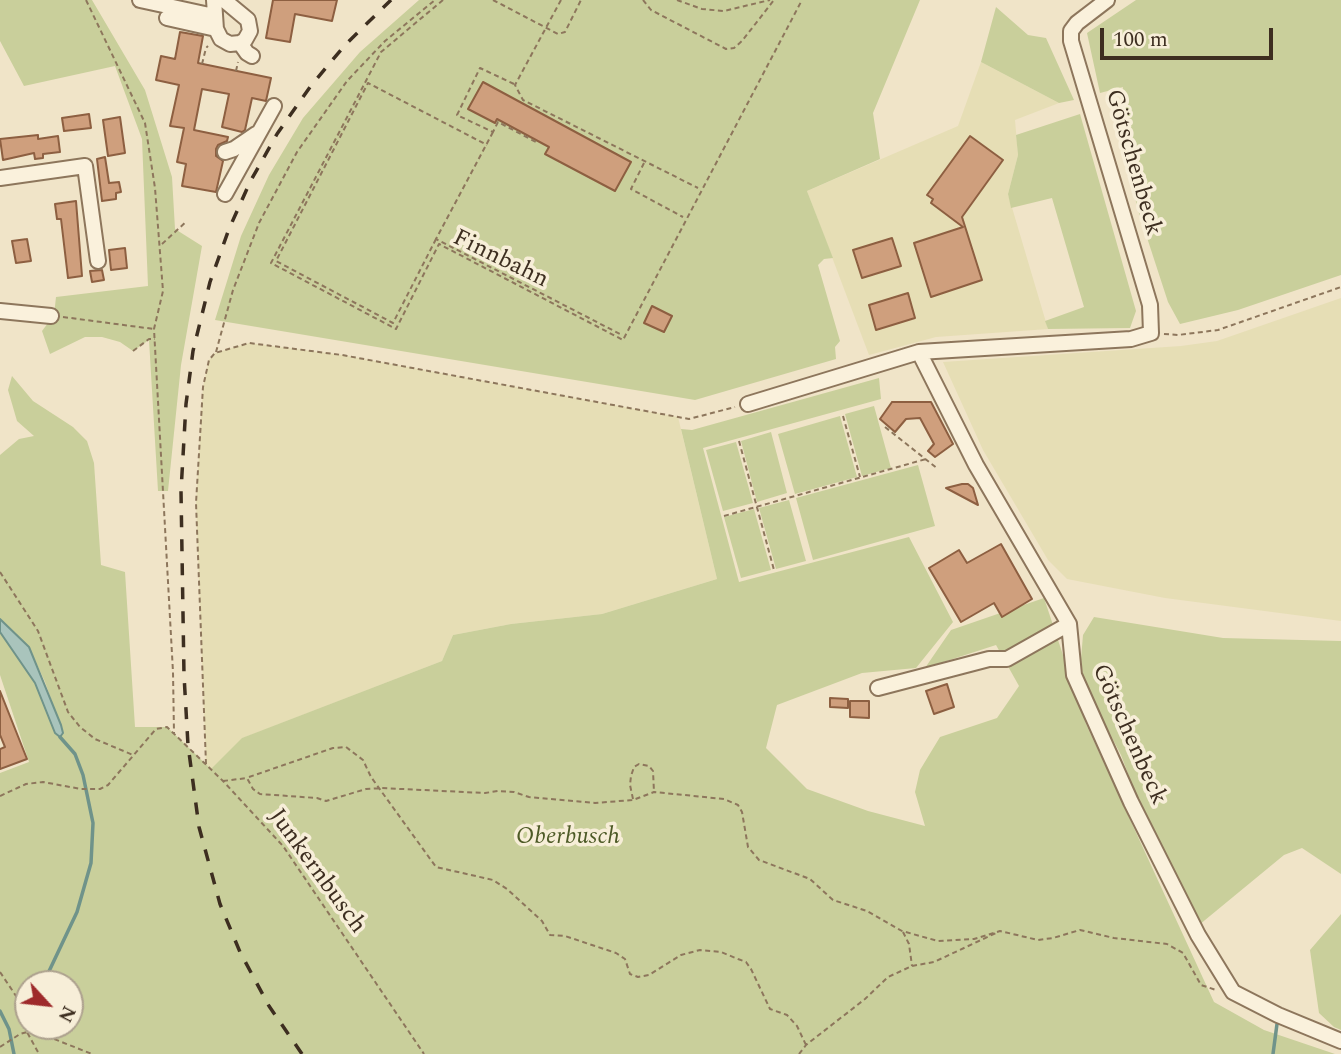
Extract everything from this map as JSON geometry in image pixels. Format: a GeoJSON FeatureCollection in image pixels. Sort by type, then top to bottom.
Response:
{"type":"FeatureCollection","features":[{"type":"Feature","properties":{"kind":"street"},"geometry":{"type":"LineString","coordinates":[[140,0],[217,28],[230,44],[240,43],[250,31],[248,20],[224,0]]}},
{"type":"Feature","properties":{"kind":"street"},"geometry":{"type":"LineString","coordinates":[[214,0],[217,28]]}},
{"type":"Feature","properties":{"kind":"street","name":"Götschenbeck"},"geometry":{"type":"LineString","coordinates":[[1107,0],[1077,23],[1072,31],[1071,41],[1150,305],[1150,333]]}},
{"type":"Feature","properties":{"kind":"street"},"geometry":{"type":"LineString","coordinates":[[167,18],[217,28]]}},
{"type":"Feature","properties":{"kind":"street"},"geometry":{"type":"LineString","coordinates":[[240,43],[252,56]]}},
{"type":"Feature","properties":{"kind":"street"},"geometry":{"type":"LineString","coordinates":[[225,194],[274,106]]}},
{"type":"Feature","properties":{"kind":"street"},"geometry":{"type":"LineString","coordinates":[[225,152],[234,149],[262,128]]}},
{"type":"Feature","properties":{"kind":"street"},"geometry":{"type":"LineString","coordinates":[[220,178],[225,179],[235,158],[250,150]]}},
{"type":"Feature","properties":{"kind":"street"},"geometry":{"type":"LineString","coordinates":[[0,178],[85,166],[98,261]]}},
{"type":"Feature","properties":{"kind":"street"},"geometry":{"type":"LineString","coordinates":[[0,311],[51,316]]}},
{"type":"Feature","properties":{"kind":"street"},"geometry":{"type":"LineString","coordinates":[[748,404],[919,352],[1131,339],[1150,333]]}},
{"type":"Feature","properties":{"kind":"street","name":"Götschenbeck"},"geometry":{"type":"LineString","coordinates":[[919,352],[976,465],[1069,624],[1074,675],[1131,802],[1198,935],[1233,992]]}},
{"type":"Feature","properties":{"kind":"street"},"geometry":{"type":"LineString","coordinates":[[878,688],[989,659],[1007,659],[1069,624]]}},
{"type":"Feature","properties":{"kind":"street"},"geometry":{"type":"LineString","coordinates":[[1233,992],[1278,1015],[1341,1041]]}},
{"type":"Feature","properties":{"kind":"path"},"geometry":{"type":"LineString","coordinates":[[86,0],[145,123],[161,246],[163,291],[153,329],[173,672],[174,733]]}},
{"type":"Feature","properties":{"kind":"path"},"geometry":{"type":"LineString","coordinates":[[206,764],[197,503],[203,387],[209,360],[215,353],[233,290],[255,234],[297,152],[347,81],[385,41],[435,0]]}},
{"type":"Feature","properties":{"kind":"path","name":"Finnbahn"},"geometry":{"type":"LineString","coordinates":[[443,0],[381,52],[271,263],[396,328],[439,244],[623,340],[802,0]]}},
{"type":"Feature","properties":{"kind":"path"},"geometry":{"type":"LineString","coordinates":[[493,0],[558,34],[565,32],[582,0]]}},
{"type":"Feature","properties":{"kind":"path"},"geometry":{"type":"LineString","coordinates":[[515,85],[561,0]]}},
{"type":"Feature","properties":{"kind":"path"},"geometry":{"type":"LineString","coordinates":[[643,0],[650,10],[726,49],[734,48],[742,41],[774,0]]}},
{"type":"Feature","properties":{"kind":"path"},"geometry":{"type":"LineString","coordinates":[[677,0],[702,9],[724,11],[770,0]]}},
{"type":"Feature","properties":{"kind":"path"},"geometry":{"type":"LineString","coordinates":[[202,64],[206,48],[217,28]]}},
{"type":"Feature","properties":{"kind":"path"},"geometry":{"type":"LineString","coordinates":[[493,132],[457,115],[480,68],[515,85],[523,100],[698,188]]}},
{"type":"Feature","properties":{"kind":"path"},"geometry":{"type":"LineString","coordinates":[[486,145],[368,83],[276,261],[393,323],[436,239],[493,132],[498,122],[536,142]]}},
{"type":"Feature","properties":{"kind":"path"},"geometry":{"type":"LineString","coordinates":[[645,162],[631,189],[684,217]]}},
{"type":"Feature","properties":{"kind":"path"},"geometry":{"type":"LineString","coordinates":[[161,246],[187,221]]}},
{"type":"Feature","properties":{"kind":"path"},"geometry":{"type":"LineString","coordinates":[[436,239],[621,334]]}},
{"type":"Feature","properties":{"kind":"path"},"geometry":{"type":"LineString","coordinates":[[1150,333],[1178,335],[1218,330],[1341,287]]}},
{"type":"Feature","properties":{"kind":"path"},"geometry":{"type":"LineString","coordinates":[[51,316],[153,329]]}},
{"type":"Feature","properties":{"kind":"path"},"geometry":{"type":"LineString","coordinates":[[133,352],[149,339],[155,339]]}},
{"type":"Feature","properties":{"kind":"path"},"geometry":{"type":"LineString","coordinates":[[215,353],[249,343],[342,355],[689,419],[748,404]]}},
{"type":"Feature","properties":{"kind":"path"},"geometry":{"type":"LineString","coordinates":[[843,416],[860,478]]}},
{"type":"Feature","properties":{"kind":"path"},"geometry":{"type":"LineString","coordinates":[[885,427],[938,469]]}},
{"type":"Feature","properties":{"kind":"path"},"geometry":{"type":"LineString","coordinates":[[738,441],[774,570]]}},
{"type":"Feature","properties":{"kind":"path"},"geometry":{"type":"LineString","coordinates":[[724,516],[926,459]]}},
{"type":"Feature","properties":{"kind":"path"},"geometry":{"type":"LineString","coordinates":[[0,572],[38,631],[68,712],[80,727],[95,738],[134,756]]}},
{"type":"Feature","properties":{"kind":"path"},"geometry":{"type":"LineString","coordinates":[[0,796],[26,784],[43,782],[91,790],[108,785],[156,729],[167,727],[174,733]]}},
{"type":"Feature","properties":{"kind":"path","name":"Junkernbusch"},"geometry":{"type":"LineString","coordinates":[[174,733],[283,846],[424,1054]]}},
{"type":"Feature","properties":{"kind":"path"},"geometry":{"type":"LineString","coordinates":[[223,781],[247,778],[332,748],[346,747],[363,760],[371,777],[436,867],[493,880],[542,921],[550,935],[565,936],[617,953],[625,959],[630,974],[638,977],[649,975],[681,955],[700,950],[721,952],[746,962],[770,1009],[787,1015],[797,1026],[806,1045]]}},
{"type":"Feature","properties":{"kind":"path"},"geometry":{"type":"LineString","coordinates":[[633,800],[631,775],[634,767],[639,764],[649,766],[653,771],[654,792]]}},
{"type":"Feature","properties":{"kind":"path"},"geometry":{"type":"LineString","coordinates":[[247,778],[253,789],[260,794],[326,801],[366,789],[381,789],[485,793],[499,791],[529,797],[596,803],[633,800],[654,792],[733,802],[738,805],[745,820],[748,847],[759,860],[810,879],[833,900],[867,911],[902,931],[938,941],[974,939],[1000,932],[1038,940],[1080,930],[1139,942],[1167,944],[1183,953],[1201,985],[1223,992],[1233,992]]}},
{"type":"Feature","properties":{"kind":"path"},"geometry":{"type":"LineString","coordinates":[[902,931],[909,944],[912,966]]}},
{"type":"Feature","properties":{"kind":"path"},"geometry":{"type":"LineString","coordinates":[[799,1054],[806,1045],[865,999],[888,977],[912,966],[934,962],[1000,932]]}},
{"type":"Feature","properties":{"kind":"path"},"geometry":{"type":"LineString","coordinates":[[0,972],[14,994]]}},
{"type":"Feature","properties":{"kind":"path"},"geometry":{"type":"LineString","coordinates":[[57,1040],[92,1054]]}},
{"type":"Feature","properties":{"kind":"shaded area"},"geometry":{"type":"Polygon","coordinates":[[[981,62],[1059,103],[1015,120],[1018,155],[1008,194],[1048,329],[936,337],[869,355],[807,191],[958,126],[981,62]]]}},
{"type":"Feature","properties":{"kind":"shaded area"},"geometry":{"type":"Polygon","coordinates":[[[1341,298],[1341,621],[1165,598],[1067,579],[1048,560],[983,450],[943,362],[1181,346],[1217,341],[1341,298]]]}},
{"type":"Feature","properties":{"kind":"shaded area"},"geometry":{"type":"Polygon","coordinates":[[[249,343],[342,355],[678,417],[717,579],[602,614],[511,624],[453,635],[442,661],[243,738],[211,770],[206,764],[196,503],[203,387],[209,360],[215,353],[249,343]]]}},
{"type":"Feature","properties":{"kind":"green space"},"geometry":{"type":"Polygon","coordinates":[[[0,0],[92,0],[145,90],[172,177],[175,229],[202,246],[181,365],[168,491],[158,491],[149,340],[133,351],[120,342],[102,337],[85,337],[50,354],[42,331],[54,315],[56,297],[148,286],[142,139],[115,66],[24,86],[0,41],[0,0]]]}},
{"type":"Feature","properties":{"kind":"green space"},"geometry":{"type":"Polygon","coordinates":[[[419,0],[920,0],[873,113],[880,159],[807,191],[833,258],[824,259],[818,265],[840,341],[835,347],[836,359],[695,400],[215,320],[241,236],[269,175],[303,118],[360,52],[419,0]]]}},
{"type":"Feature","properties":{"kind":"green space"},"geometry":{"type":"Polygon","coordinates":[[[1136,0],[1341,0],[1341,275],[1238,310],[1180,324],[1168,302],[1138,210],[1126,161],[1120,109],[1123,87],[1100,93],[1087,33],[1136,0]]]}},
{"type":"Feature","properties":{"kind":"green space"},"geometry":{"type":"Polygon","coordinates":[[[996,7],[1028,35],[1046,38],[1074,100],[1059,103],[981,62],[996,7]]]}},
{"type":"Feature","properties":{"kind":"green space"},"geometry":{"type":"Polygon","coordinates":[[[1080,114],[1136,311],[1130,328],[1048,329],[1045,321],[1084,307],[1052,198],[1011,208],[1008,194],[1018,155],[1016,135],[1080,114]]]}},
{"type":"Feature","properties":{"kind":"green space","name":"Oberbusch"},"geometry":{"type":"Polygon","coordinates":[[[12,376],[33,401],[73,427],[87,441],[94,463],[101,565],[125,572],[135,727],[167,727],[211,769],[242,738],[442,661],[453,635],[511,624],[602,614],[717,579],[681,429],[692,430],[879,378],[881,399],[703,448],[739,582],[909,537],[953,622],[916,668],[862,673],[777,705],[766,748],[807,789],[868,811],[925,826],[915,792],[920,770],[940,737],[997,718],[1019,686],[996,645],[925,668],[951,630],[1044,598],[1086,724],[1214,1002],[1264,1030],[1335,1054],[0,1054],[0,773],[29,762],[0,675],[0,632],[35,683],[55,733],[63,733],[29,647],[0,619],[0,455],[19,439],[34,436],[17,421],[8,390],[12,376]]]}},
{"type":"Feature","properties":{"kind":"green space"},"geometry":{"type":"Polygon","coordinates":[[[874,406],[891,468],[862,476],[845,414],[874,406]]]}},
{"type":"Feature","properties":{"kind":"green space"},"geometry":{"type":"Polygon","coordinates":[[[840,416],[857,477],[795,494],[778,434],[840,416]]]}},
{"type":"Feature","properties":{"kind":"green space"},"geometry":{"type":"Polygon","coordinates":[[[771,432],[787,493],[757,502],[741,441],[771,432]]]}},
{"type":"Feature","properties":{"kind":"green space"},"geometry":{"type":"Polygon","coordinates":[[[736,442],[753,503],[723,511],[706,450],[736,442]]]}},
{"type":"Feature","properties":{"kind":"green space"},"geometry":{"type":"Polygon","coordinates":[[[918,465],[935,526],[813,560],[796,498],[918,465]]]}},
{"type":"Feature","properties":{"kind":"green space"},"geometry":{"type":"Polygon","coordinates":[[[789,500],[806,561],[776,569],[759,508],[789,500]]]}},
{"type":"Feature","properties":{"kind":"green space"},"geometry":{"type":"Polygon","coordinates":[[[754,509],[771,570],[741,578],[724,517],[754,509]]]}},
{"type":"Feature","properties":{"kind":"green space"},"geometry":{"type":"Polygon","coordinates":[[[1094,617],[1223,638],[1341,641],[1341,874],[1302,848],[1284,855],[1199,925],[1149,830],[1121,755],[1084,685],[1081,659],[1083,635],[1094,617]]]}},
{"type":"Feature","properties":{"kind":"green space"},"geometry":{"type":"Polygon","coordinates":[[[1341,914],[1341,1030],[1319,1013],[1310,950],[1341,914]]]}},
{"type":"Feature","properties":{"kind":"water"},"geometry":{"type":"Polygon","coordinates":[[[0,619],[29,647],[61,725],[63,733],[60,737],[55,733],[35,683],[0,632],[0,619]]]}},
{"type":"Feature","properties":{"kind":"building"},"geometry":{"type":"Polygon","coordinates":[[[273,0],[337,0],[332,21],[295,14],[290,42],[266,38],[273,0]]]}},
{"type":"Feature","properties":{"kind":"building"},"geometry":{"type":"Polygon","coordinates":[[[180,32],[203,36],[198,63],[271,78],[266,101],[252,98],[245,130],[242,132],[222,127],[229,94],[202,89],[194,130],[228,137],[227,141],[216,149],[216,156],[223,161],[216,192],[182,186],[186,164],[177,162],[184,128],[170,126],[179,85],[156,80],[161,56],[175,59],[180,32]]]}},
{"type":"Feature","properties":{"kind":"building"},"geometry":{"type":"Polygon","coordinates":[[[483,82],[631,162],[615,191],[545,154],[549,147],[497,119],[495,123],[468,109],[483,82]]]}},
{"type":"Feature","properties":{"kind":"building"},"geometry":{"type":"Polygon","coordinates":[[[89,114],[91,128],[64,131],[62,118],[89,114]]]}},
{"type":"Feature","properties":{"kind":"building"},"geometry":{"type":"Polygon","coordinates":[[[120,117],[125,153],[108,156],[103,120],[120,117]]]}},
{"type":"Feature","properties":{"kind":"building"},"geometry":{"type":"Polygon","coordinates":[[[38,135],[38,139],[58,136],[60,152],[43,154],[43,158],[35,159],[34,153],[3,160],[0,139],[38,135]]]}},
{"type":"Feature","properties":{"kind":"building"},"geometry":{"type":"Polygon","coordinates":[[[970,136],[1003,160],[962,217],[982,280],[931,297],[914,243],[963,227],[931,203],[933,199],[927,195],[970,136]]]}},
{"type":"Feature","properties":{"kind":"building"},"geometry":{"type":"Polygon","coordinates":[[[105,157],[109,183],[119,182],[121,192],[116,193],[116,199],[102,201],[97,159],[105,157]]]}},
{"type":"Feature","properties":{"kind":"building"},"geometry":{"type":"Polygon","coordinates":[[[76,201],[82,276],[68,278],[61,219],[57,219],[55,204],[76,201]]]}},
{"type":"Feature","properties":{"kind":"building"},"geometry":{"type":"Polygon","coordinates":[[[892,238],[901,266],[862,278],[853,250],[892,238]]]}},
{"type":"Feature","properties":{"kind":"building"},"geometry":{"type":"Polygon","coordinates":[[[27,239],[31,261],[16,263],[12,241],[27,239]]]}},
{"type":"Feature","properties":{"kind":"building"},"geometry":{"type":"Polygon","coordinates":[[[125,248],[127,268],[111,270],[109,250],[125,248]]]}},
{"type":"Feature","properties":{"kind":"building"},"geometry":{"type":"Polygon","coordinates":[[[102,270],[104,280],[92,282],[90,271],[102,270]]]}},
{"type":"Feature","properties":{"kind":"building"},"geometry":{"type":"Polygon","coordinates":[[[908,293],[915,318],[876,330],[869,305],[908,293]]]}},
{"type":"Feature","properties":{"kind":"building"},"geometry":{"type":"Polygon","coordinates":[[[652,306],[672,316],[664,332],[644,323],[652,306]]]}},
{"type":"Feature","properties":{"kind":"building"},"geometry":{"type":"Polygon","coordinates":[[[892,402],[931,402],[953,444],[935,457],[928,451],[934,444],[920,418],[906,419],[895,432],[880,419],[892,402]]]}},
{"type":"Feature","properties":{"kind":"building"},"geometry":{"type":"Polygon","coordinates":[[[962,484],[973,488],[978,505],[946,488],[962,484]]]}},
{"type":"Feature","properties":{"kind":"building"},"geometry":{"type":"Polygon","coordinates":[[[1001,544],[1032,599],[1002,617],[994,603],[961,622],[929,568],[959,550],[967,563],[1001,544]]]}},
{"type":"Feature","properties":{"kind":"building"},"geometry":{"type":"Polygon","coordinates":[[[947,684],[954,707],[934,714],[926,691],[947,684]]]}},
{"type":"Feature","properties":{"kind":"building"},"geometry":{"type":"Polygon","coordinates":[[[0,691],[27,759],[0,769],[0,749],[5,747],[0,735],[0,691]]]}},
{"type":"Feature","properties":{"kind":"building"},"geometry":{"type":"Polygon","coordinates":[[[830,698],[848,699],[848,708],[830,707],[830,698]]]}},
{"type":"Feature","properties":{"kind":"building"},"geometry":{"type":"Polygon","coordinates":[[[850,701],[869,701],[869,718],[850,717],[850,701]]]}},
{"type":"Feature","properties":{"kind":"waterway"},"geometry":{"type":"LineString","coordinates":[[50,970],[77,912],[91,863],[93,823],[83,775],[75,754],[60,737]]}},
{"type":"Feature","properties":{"kind":"waterway"},"geometry":{"type":"LineString","coordinates":[[0,1011],[9,1029],[14,1054]]}},
{"type":"Feature","properties":{"kind":"waterway"},"geometry":{"type":"LineString","coordinates":[[1273,1054],[1277,1024]]}},
{"type":"Feature","properties":{"kind":"railway"},"geometry":{"type":"LineString","coordinates":[[302,1054],[269,1006],[240,952],[220,904],[199,827],[188,745],[184,675],[181,491],[186,404],[193,351],[210,282],[250,182],[277,134],[310,87],[345,45],[391,0]]}}]}
